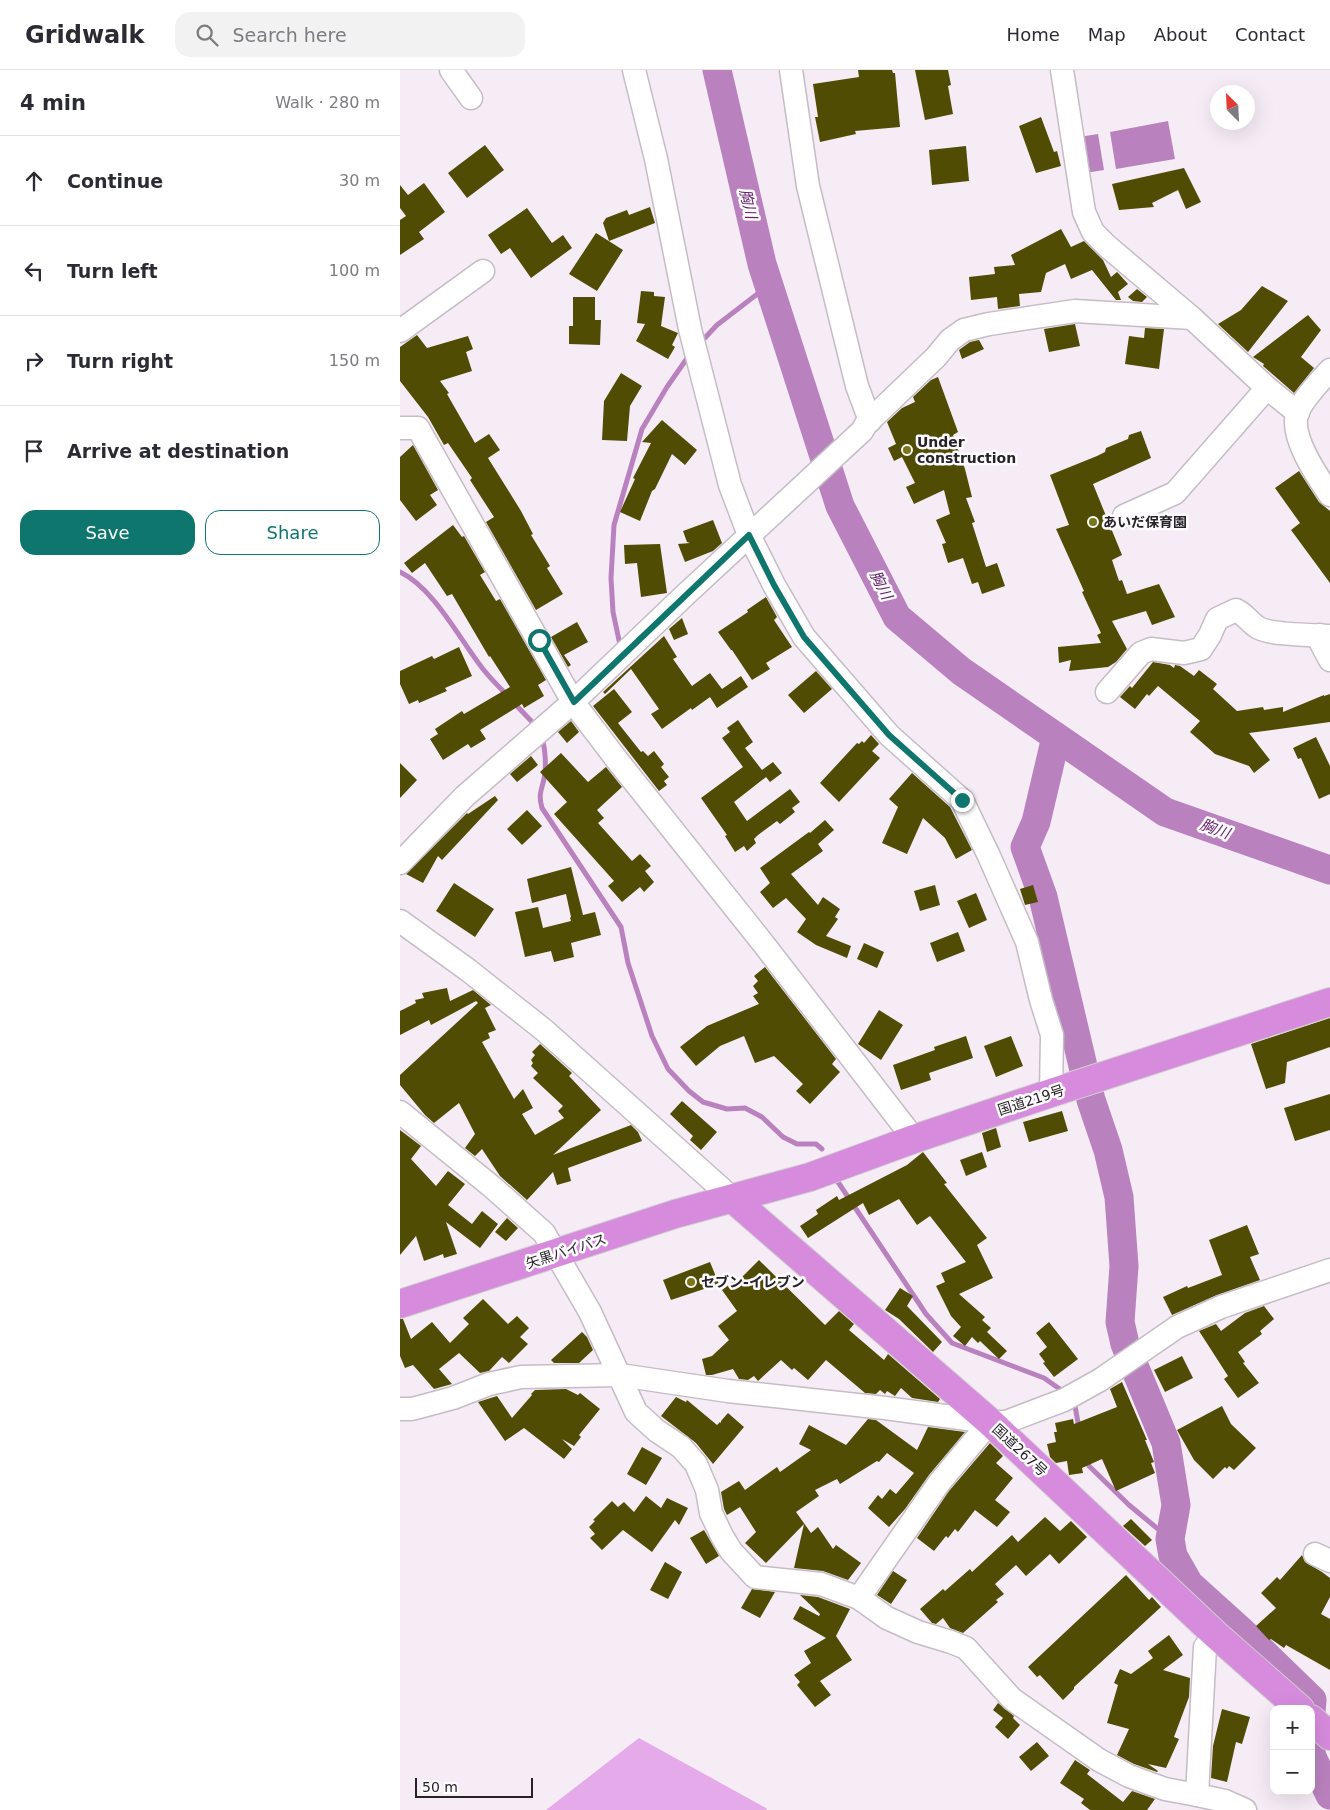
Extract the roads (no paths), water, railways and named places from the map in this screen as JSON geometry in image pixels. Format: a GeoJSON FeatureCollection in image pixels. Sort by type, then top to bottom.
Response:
{"type":"FeatureCollection","features":[{"type":"Feature","properties":{"kind":"highway","name":"国道219号"},"geometry":{"type":"LineString","coordinates":[[733,1199],[810,1177],[914,1139],[1330,1002]]}},
{"type":"Feature","properties":{"kind":"highway","name":"矢黒バイパス"},"geometry":{"type":"LineString","coordinates":[[400,1304],[675,1214],[733,1199]]}},
{"type":"Feature","properties":{"kind":"highway","name":"国道267号"},"geometry":{"type":"LineString","coordinates":[[733,1199],[990,1422],[1215,1634],[1295,1705]]}},
{"type":"Feature","properties":{"kind":"street"},"geometry":{"type":"LineString","coordinates":[[451,70],[471,98]]}},
{"type":"Feature","properties":{"kind":"street"},"geometry":{"type":"LineString","coordinates":[[634,70],[656,159],[690,329],[730,485],[753,531],[774,585],[804,637],[889,735],[962,800],[1027,942],[1041,1000],[1052,1035],[1060,1090]]}},
{"type":"Feature","properties":{"kind":"street"},"geometry":{"type":"LineString","coordinates":[[791,70],[808,186],[866,426]]}},
{"type":"Feature","properties":{"kind":"street"},"geometry":{"type":"LineString","coordinates":[[1062,70],[1084,212],[1093,232],[1192,318],[1267,388],[1298,413]]}},
{"type":"Feature","properties":{"kind":"street"},"geometry":{"type":"LineString","coordinates":[[400,331],[483,272]]}},
{"type":"Feature","properties":{"kind":"street"},"geometry":{"type":"LineString","coordinates":[[400,863],[465,796],[574,702],[866,426],[908,382],[936,357],[950,340],[964,330],[989,324],[1075,312],[1192,318]]}},
{"type":"Feature","properties":{"kind":"street"},"geometry":{"type":"LineString","coordinates":[[1330,370],[1316,385],[1298,413],[1296,428],[1304,453],[1330,495]]}},
{"type":"Feature","properties":{"kind":"street"},"geometry":{"type":"LineString","coordinates":[[1124,516],[1175,493],[1267,388]]}},
{"type":"Feature","properties":{"kind":"street"},"geometry":{"type":"LineString","coordinates":[[400,428],[418,428],[574,702],[617,760],[766,947],[914,1139]]}},
{"type":"Feature","properties":{"kind":"street"},"geometry":{"type":"LineString","coordinates":[[1107,692],[1141,653],[1151,649],[1184,653],[1201,649],[1217,619],[1236,610],[1244,614],[1258,628],[1284,634],[1325,635],[1321,643],[1330,660]]}},
{"type":"Feature","properties":{"kind":"street"},"geometry":{"type":"LineString","coordinates":[[400,921],[468,970],[544,1030],[733,1199]]}},
{"type":"Feature","properties":{"kind":"street"},"geometry":{"type":"LineString","coordinates":[[400,1112],[544,1233],[590,1312],[636,1412],[657,1432],[681,1446],[696,1464],[707,1490],[711,1513],[722,1536],[731,1551],[755,1577],[821,1584],[860,1598],[887,1618],[918,1632],[966,1648],[1012,1699],[1099,1760],[1129,1776],[1156,1786],[1225,1801],[1245,1810]]}},
{"type":"Feature","properties":{"kind":"street"},"geometry":{"type":"LineString","coordinates":[[400,1410],[412,1409],[453,1398],[489,1384],[521,1377],[620,1375],[728,1391],[885,1408],[990,1422],[1006,1422],[1069,1397],[1100,1380],[1177,1327],[1221,1307],[1330,1270]]}},
{"type":"Feature","properties":{"kind":"street"},"geometry":{"type":"LineString","coordinates":[[860,1598],[939,1483],[990,1422]]}},
{"type":"Feature","properties":{"kind":"street"},"geometry":{"type":"LineString","coordinates":[[1197,1795],[1205,1646],[1215,1634]]}},
{"type":"Feature","properties":{"kind":"waterway","name":"胸川"},"geometry":{"type":"LineString","coordinates":[[717,70],[762,264],[840,506],[897,617],[961,671],[1165,812],[1330,870]]}},
{"type":"Feature","properties":{"kind":"waterway"},"geometry":{"type":"LineString","coordinates":[[701,342],[717,325],[769,285]]}},
{"type":"Feature","properties":{"kind":"waterway"},"geometry":{"type":"LineString","coordinates":[[617,648],[620,645],[613,612],[611,578],[614,525],[642,429],[667,387],[690,354]]}},
{"type":"Feature","properties":{"kind":"waterway"},"geometry":{"type":"LineString","coordinates":[[400,572],[424,590],[435,602],[483,669],[507,695]]}},
{"type":"Feature","properties":{"kind":"waterway"},"geometry":{"type":"LineString","coordinates":[[514,703],[536,726]]}},
{"type":"Feature","properties":{"kind":"waterway"},"geometry":{"type":"LineString","coordinates":[[541,736],[545,763],[540,793],[542,808],[621,927],[628,963],[652,1036],[668,1069],[689,1091],[703,1102],[727,1109],[745,1108],[762,1117],[783,1137],[797,1144],[816,1144],[822,1149]]}},
{"type":"Feature","properties":{"kind":"waterway"},"geometry":{"type":"LineString","coordinates":[[1056,737],[1036,822],[1025,847],[1043,897],[1091,1100],[1108,1150],[1119,1197],[1124,1266],[1120,1322],[1125,1344],[1166,1443],[1176,1505],[1170,1539],[1173,1556],[1189,1584],[1240,1630],[1312,1700],[1312,1705]]}},
{"type":"Feature","properties":{"kind":"waterway"},"geometry":{"type":"LineString","coordinates":[[838,1182],[926,1314],[952,1343],[1044,1378],[1064,1392]]}},
{"type":"Feature","properties":{"kind":"waterway"},"geometry":{"type":"LineString","coordinates":[[1073,1403],[1079,1428]]}},
{"type":"Feature","properties":{"kind":"waterway"},"geometry":{"type":"LineString","coordinates":[[1087,1461],[1089,1466],[1129,1505],[1170,1539]]}},
{"type":"Feature","properties":{"kind":"waterway"},"geometry":{"type":"LineString","coordinates":[[1315,1763],[1330,1795]]}},
{"type":"Feature","properties":{"kind":"place","name":"Under construction"},"geometry":{"type":"Point","coordinates":[907,450]}},
{"type":"Feature","properties":{"kind":"place","name":"あいだ保育園"},"geometry":{"type":"Point","coordinates":[1093,522]}},
{"type":"Feature","properties":{"kind":"place","name":"セブン-イレブン"},"geometry":{"type":"Point","coordinates":[691,1282]}}]}
